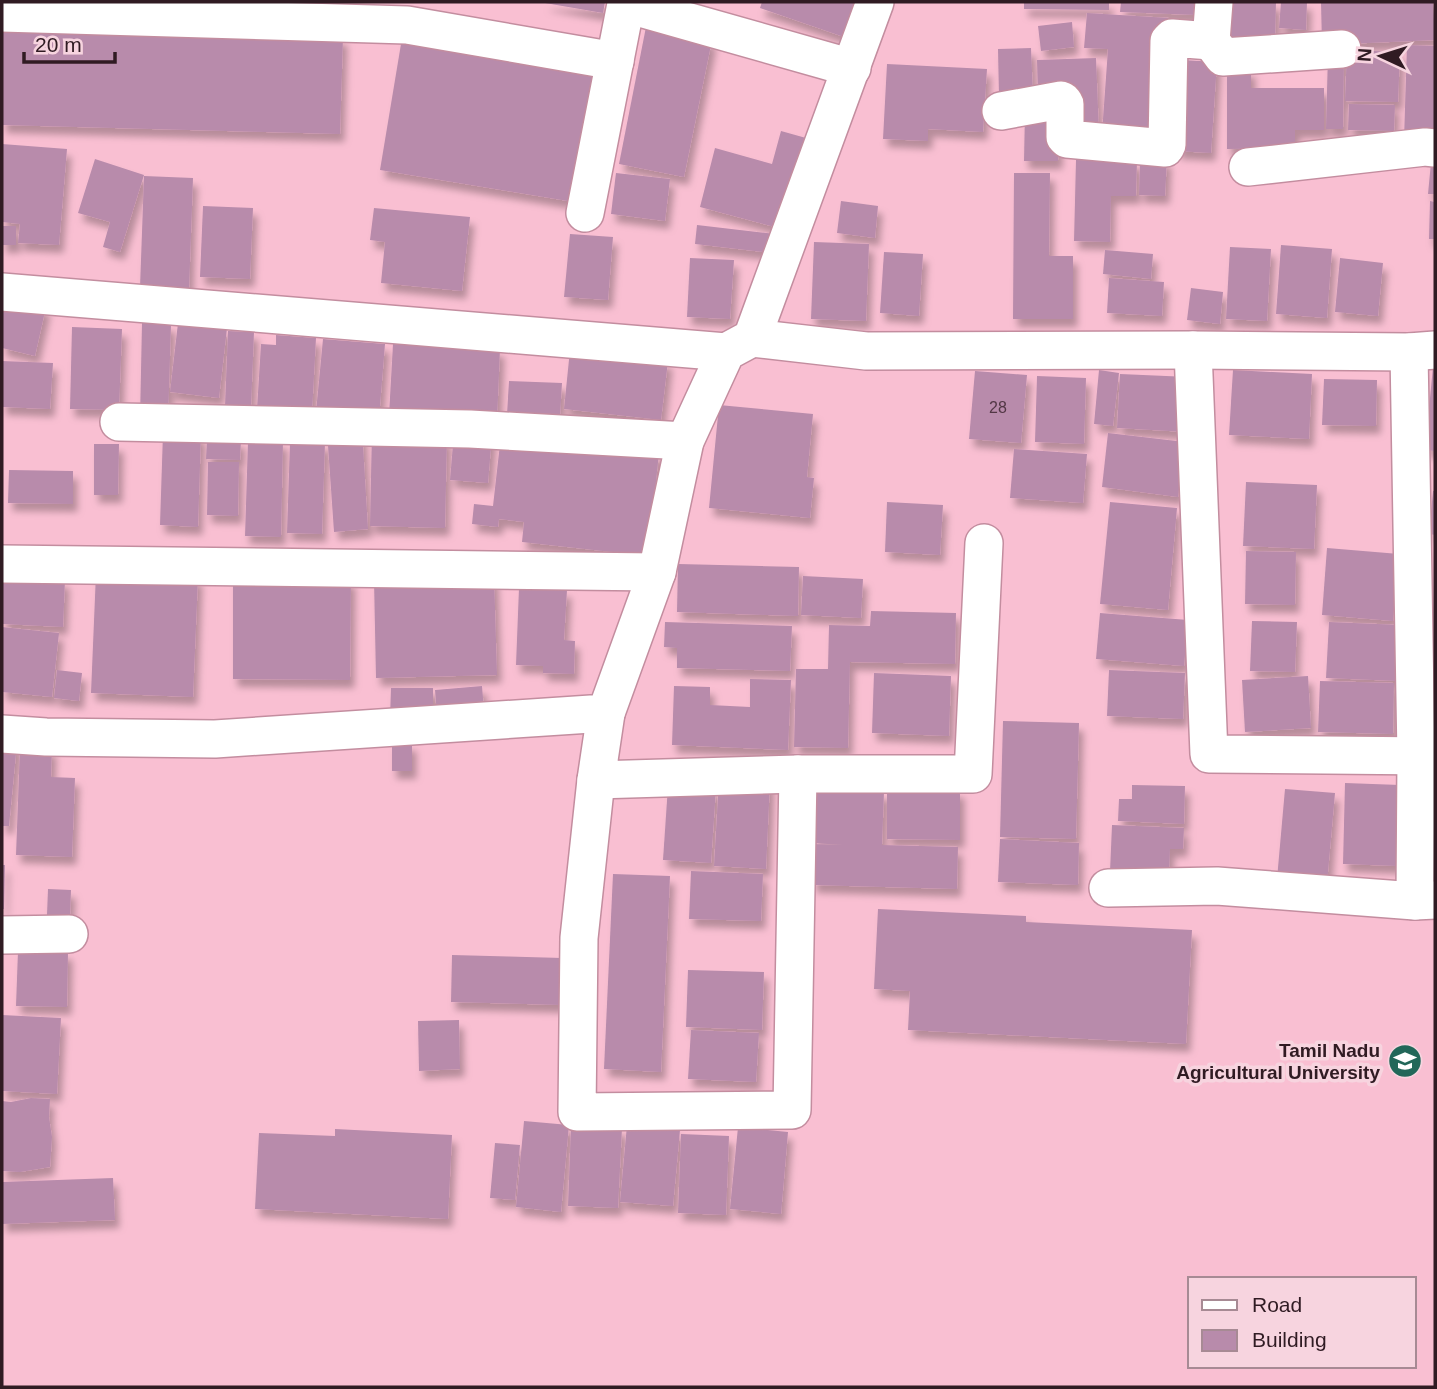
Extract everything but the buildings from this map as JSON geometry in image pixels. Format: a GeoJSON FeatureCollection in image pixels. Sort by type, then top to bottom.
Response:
{"type":"FeatureCollection","features":[{"type":"Feature","properties":{"kind":"street"},"geometry":{"type":"LineString","coordinates":[[798,774],[792,1110],[577,1112],[579,938],[606,713],[657,572],[685,441],[739,345],[852,68],[875,2]]}},
{"type":"Feature","properties":{"kind":"street"},"geometry":{"type":"LineString","coordinates":[[1214,2],[1211,41],[1223,57],[1342,49]]}},
{"type":"Feature","properties":{"kind":"street"},"geometry":{"type":"LineString","coordinates":[[585,213],[626,4],[852,68]]}},
{"type":"Feature","properties":{"kind":"street"},"geometry":{"type":"LineString","coordinates":[[2,13],[407,25],[615,61]]}},
{"type":"Feature","properties":{"kind":"street"},"geometry":{"type":"LineString","coordinates":[[1001,111],[1060,100],[1065,104],[1067,139],[1165,148],[1169,41],[1172,38],[1211,41]]}},
{"type":"Feature","properties":{"kind":"street"},"geometry":{"type":"LineString","coordinates":[[1248,167],[1435,148]]}},
{"type":"Feature","properties":{"kind":"street"},"geometry":{"type":"LineString","coordinates":[[2,292],[739,345],[866,351],[1422,351],[1425,900],[1217,886],[1108,888]]}},
{"type":"Feature","properties":{"kind":"street"},"geometry":{"type":"LineString","coordinates":[[1193,350],[1209,754],[1426,756]]}},
{"type":"Feature","properties":{"kind":"street"},"geometry":{"type":"LineString","coordinates":[[118,422],[470,429],[685,441]]}},
{"type":"Feature","properties":{"kind":"street"},"geometry":{"type":"LineString","coordinates":[[596,780],[798,774],[973,774],[984,543]]}},
{"type":"Feature","properties":{"kind":"street"},"geometry":{"type":"LineString","coordinates":[[2,564],[657,572]]}},
{"type":"Feature","properties":{"kind":"street"},"geometry":{"type":"LineString","coordinates":[[2,734],[215,739],[606,713]]}},
{"type":"Feature","properties":{"kind":"street"},"geometry":{"type":"LineString","coordinates":[[2,935],[69,934]]}},
{"type":"Feature","properties":{"kind":"place","name":"Tamil Nadu Agricultural University"},"geometry":{"type":"Point","coordinates":[1405,1061]}}]}
